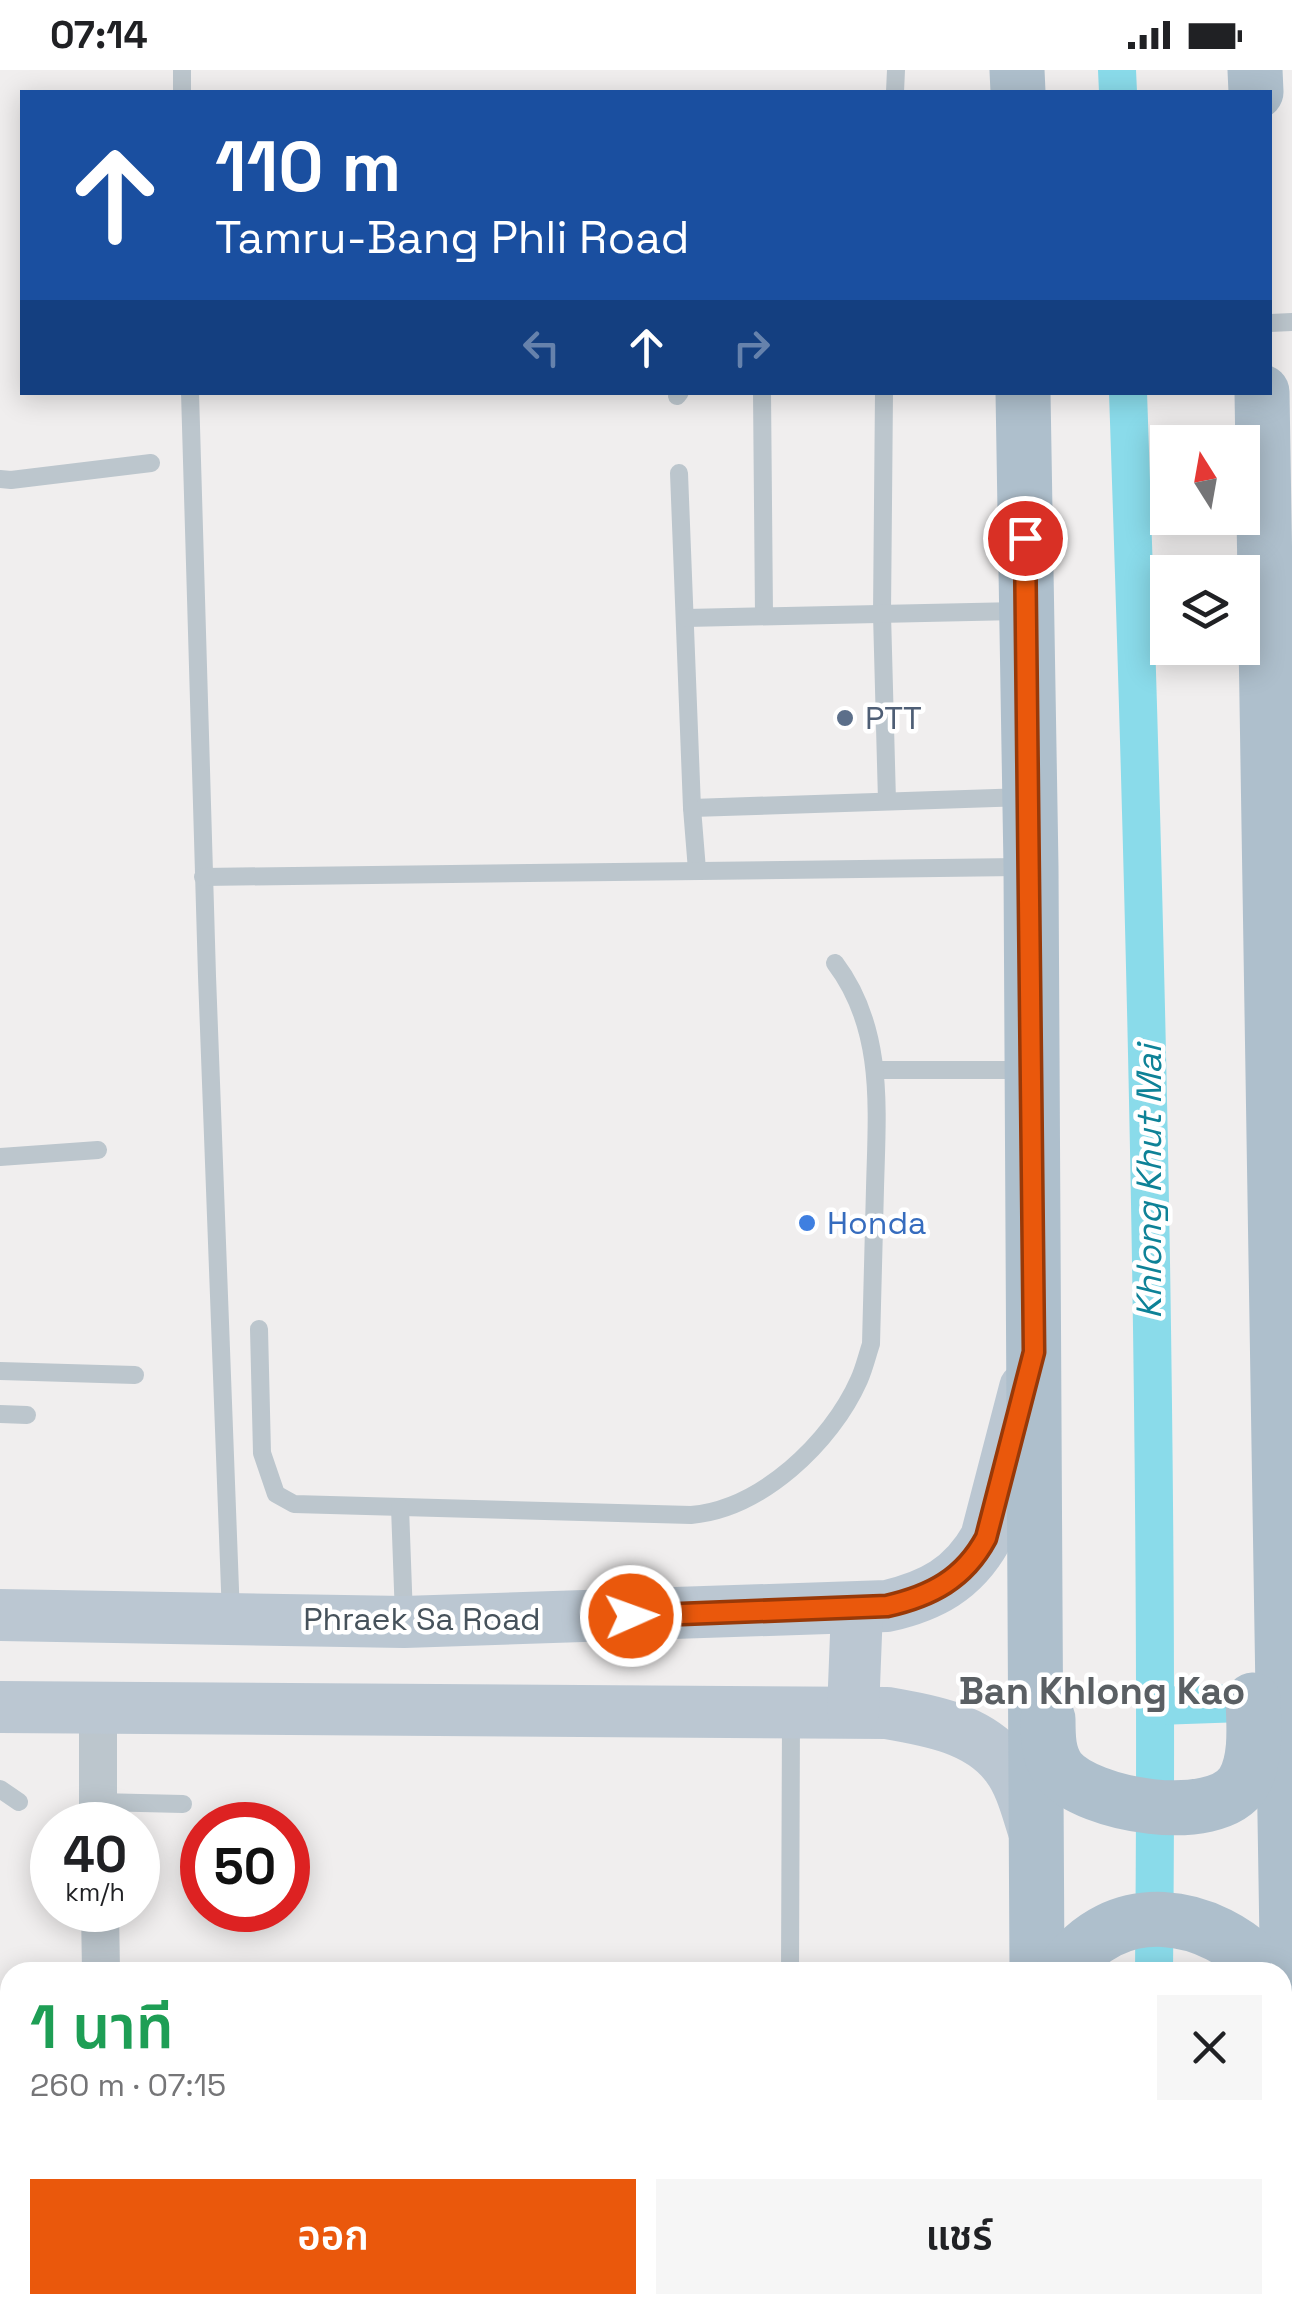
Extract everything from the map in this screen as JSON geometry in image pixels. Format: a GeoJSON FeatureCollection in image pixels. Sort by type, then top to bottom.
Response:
{"type":"FeatureCollection","features":[{"type":"Feature","properties":{"kind":"main road"},"geometry":{"type":"LineString","coordinates":[[1023,395],[1031,867],[1036,1838]]}},
{"type":"Feature","properties":{"kind":"main road"},"geometry":{"type":"LineString","coordinates":[[1268,422],[1280,671],[1284,1201],[1281,1640],[1269,1744],[1290,1820],[1282,1962]]}},
{"type":"Feature","properties":{"kind":"main road"},"geometry":{"type":"LineString","coordinates":[[1034,1261],[1047,1427],[1048,1740],[1056,1765],[1069,1780],[1081,1786],[1142,1805],[1182,1808],[1216,1803],[1233,1795],[1269,1744]]}},
{"type":"Feature","properties":{"kind":"main road","name":"Phraek Sa Road"},"geometry":{"type":"LineString","coordinates":[[0,1615],[404,1622],[858,1609],[918,1599],[942,1587],[974,1559],[986,1538],[1034,1352]]}},
{"type":"Feature","properties":{"kind":"main road"},"geometry":{"type":"LineString","coordinates":[[1280,1466],[1263,1498],[1250,1546],[1281,1640]]}},
{"type":"Feature","properties":{"kind":"main road"},"geometry":{"type":"LineString","coordinates":[[853,1712],[858,1609]]}},
{"type":"Feature","properties":{"kind":"main road"},"geometry":{"type":"LineString","coordinates":[[0,1707],[853,1712],[923,1720],[975,1738],[1008,1766],[1036,1838],[1059,1962]]}},
{"type":"Feature","properties":{"kind":"main road"},"geometry":{"type":"LineString","coordinates":[[1064,1962],[1112,1928],[1149,1920],[1183,1922],[1218,1934],[1239,1946],[1252,1962]]}},
{"type":"Feature","properties":{"kind":"street"},"geometry":{"type":"LineString","coordinates":[[98,1707],[98,1802]]}},
{"type":"Feature","properties":{"kind":"street"},"geometry":{"type":"LineString","coordinates":[[100,1932],[101,1962]]}},
{"type":"Feature","properties":{"kind":"lane"},"geometry":{"type":"LineString","coordinates":[[190,395],[231,1619]]}},
{"type":"Feature","properties":{"kind":"lane"},"geometry":{"type":"LineString","coordinates":[[762,395],[764,614]]}},
{"type":"Feature","properties":{"kind":"lane"},"geometry":{"type":"LineString","coordinates":[[884,395],[882,614],[887,801]]}},
{"type":"Feature","properties":{"kind":"lane"},"geometry":{"type":"LineString","coordinates":[[0,478],[11,480],[151,463]]}},
{"type":"Feature","properties":{"kind":"lane"},"geometry":{"type":"LineString","coordinates":[[679,473],[697,870]]}},
{"type":"Feature","properties":{"kind":"lane"},"geometry":{"type":"LineString","coordinates":[[686,618],[1026,611]]}},
{"type":"Feature","properties":{"kind":"lane"},"geometry":{"type":"LineString","coordinates":[[692,808],[1029,797]]}},
{"type":"Feature","properties":{"kind":"lane"},"geometry":{"type":"LineString","coordinates":[[204,877],[1031,867]]}},
{"type":"Feature","properties":{"kind":"lane"},"geometry":{"type":"LineString","coordinates":[[259,1328],[262,1453],[276,1494],[294,1504],[709,1514],[758,1492],[822,1437],[852,1392],[871,1344],[876,1070],[862,1016],[835,963]]}},
{"type":"Feature","properties":{"kind":"lane"},"geometry":{"type":"LineString","coordinates":[[876,1070],[1031,1070]]}},
{"type":"Feature","properties":{"kind":"lane"},"geometry":{"type":"LineString","coordinates":[[0,1157],[98,1150]]}},
{"type":"Feature","properties":{"kind":"lane"},"geometry":{"type":"LineString","coordinates":[[0,1372],[135,1376]]}},
{"type":"Feature","properties":{"kind":"lane"},"geometry":{"type":"LineString","coordinates":[[0,1414],[27,1415]]}},
{"type":"Feature","properties":{"kind":"lane"},"geometry":{"type":"LineString","coordinates":[[400,1507],[404,1622]]}},
{"type":"Feature","properties":{"kind":"lane"},"geometry":{"type":"LineString","coordinates":[[790,1962],[791,1712]]}},
{"type":"Feature","properties":{"kind":"lane"},"geometry":{"type":"LineString","coordinates":[[0,1788],[19,1802]]}},
{"type":"Feature","properties":{"kind":"waterway","name":"Khlong Khut Mai"},"geometry":{"type":"LineString","coordinates":[[1117,70],[1118,90]]}},
{"type":"Feature","properties":{"kind":"waterway","name":"Khlong Khut Mai"},"geometry":{"type":"LineString","coordinates":[[1128,395],[1150,1182],[1154,1962]]}},
{"type":"Feature","properties":{"kind":"waterway"},"geometry":{"type":"LineString","coordinates":[[1157,1706],[1274,1702]]}},
{"type":"Feature","properties":{"kind":"place","name":"PTT"},"geometry":{"type":"Point","coordinates":[845,718]}},
{"type":"Feature","properties":{"kind":"place","name":"Honda"},"geometry":{"type":"Point","coordinates":[807,1223]}},
{"type":"Feature","properties":{"kind":"district","name":"Ban Khlong Kao"},"geometry":{"type":"Point","coordinates":[1102,1691]}},
{"type":"Feature","properties":{"kind":"route"},"geometry":{"type":"LineString","coordinates":[[631,1616],[887,1606],[918,1599],[942,1587],[974,1559],[986,1538],[1034,1352],[1025,538]]}}]}
